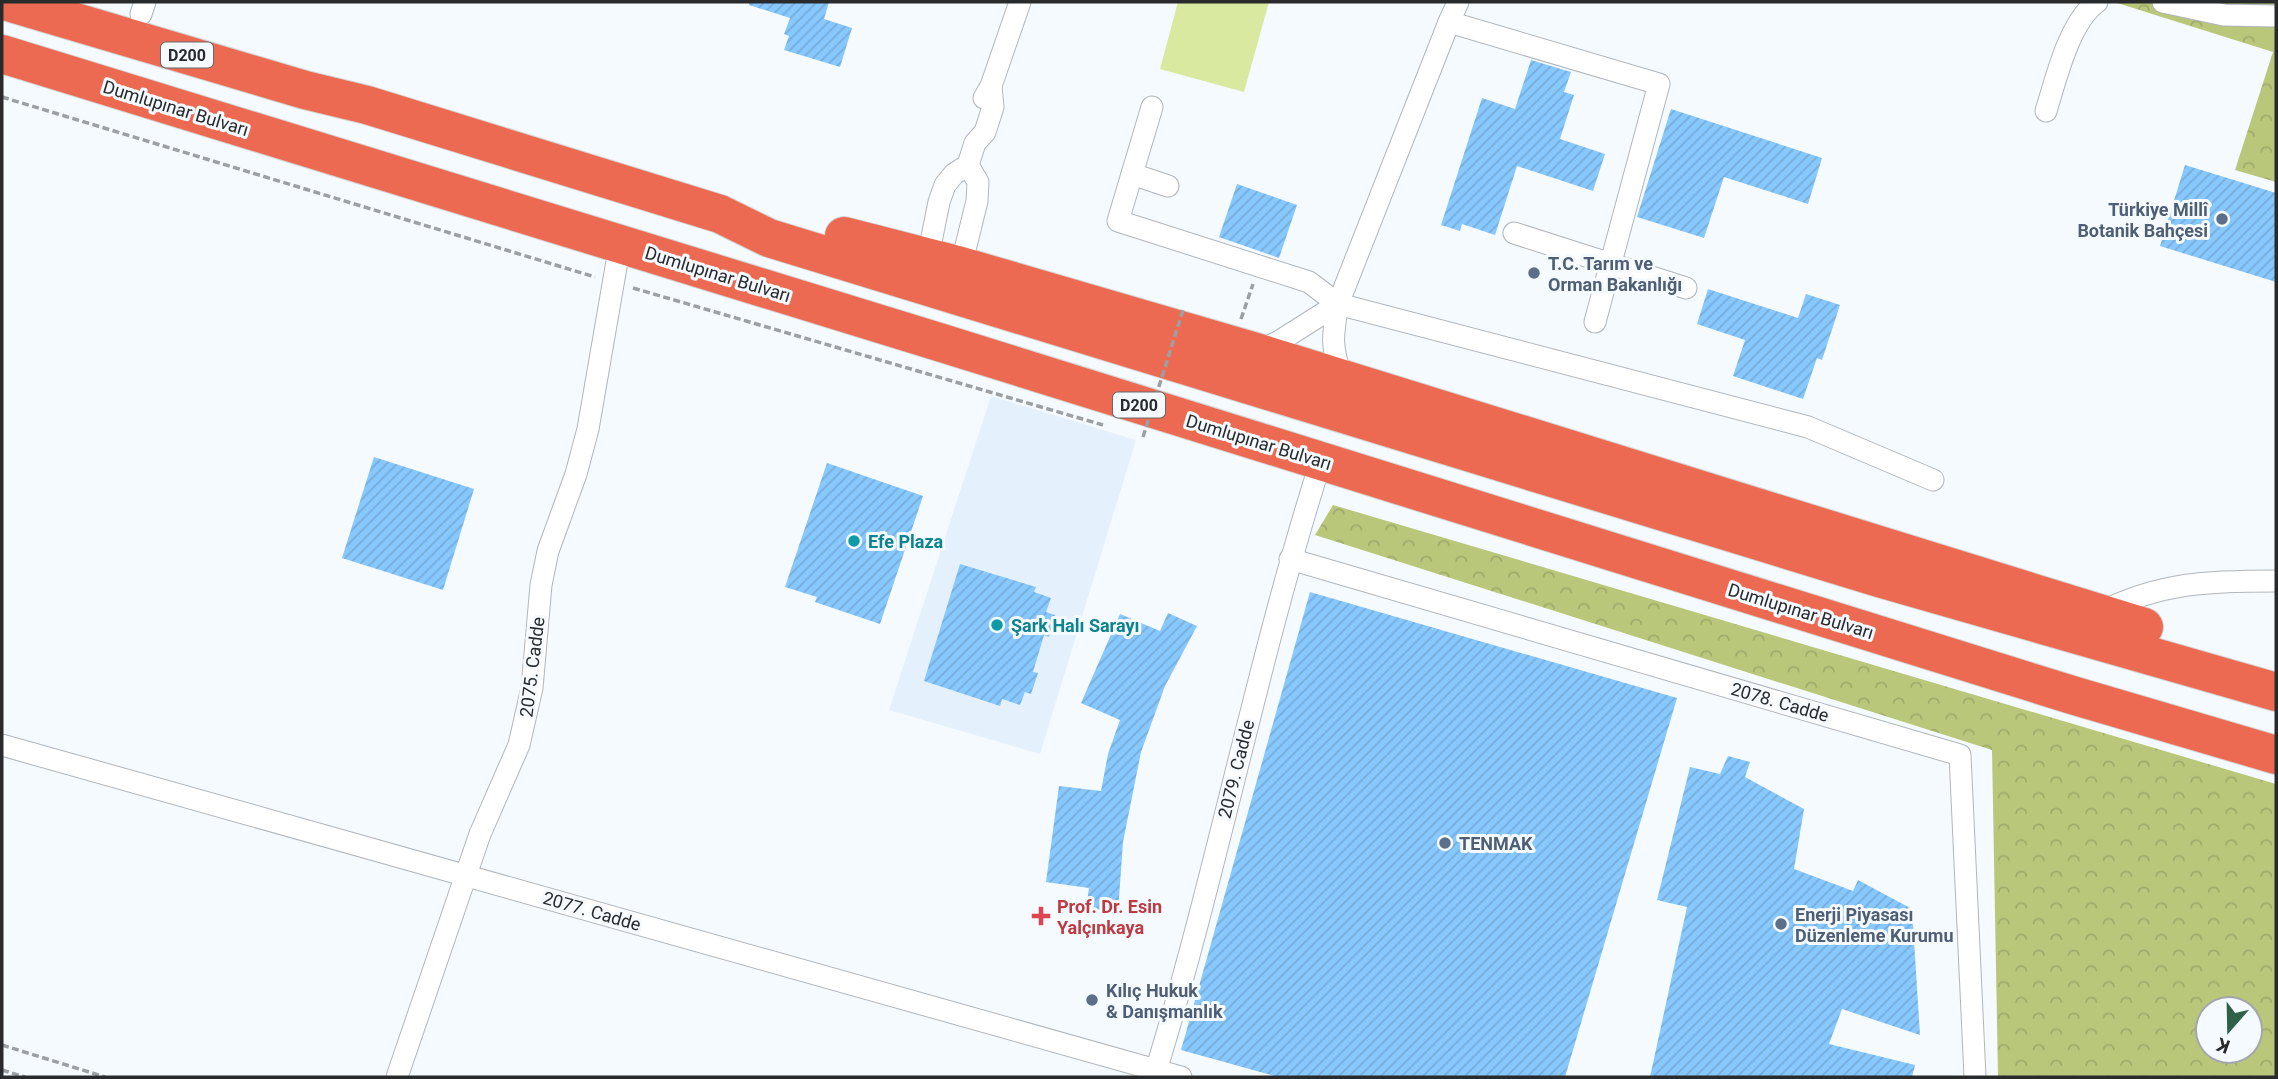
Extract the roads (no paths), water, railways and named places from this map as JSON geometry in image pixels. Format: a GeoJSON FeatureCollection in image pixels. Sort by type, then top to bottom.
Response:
{"type":"FeatureCollection","features":[{"type":"Feature","properties":{"kind":"highway","name":"D200"},"geometry":{"type":"LineString","coordinates":[[8,2],[304,90],[367,105],[720,214],[783,242],[1879,578],[2276,692]]}},
{"type":"Feature","properties":{"kind":"highway"},"geometry":{"type":"LineString","coordinates":[[101,2],[143,8],[309,76],[367,105]]}},
{"type":"Feature","properties":{"kind":"highway","name":"Dumlupınar Bulvarı"},"geometry":{"type":"LineString","coordinates":[[2,54],[2072,695],[2276,755]]}},
{"type":"Feature","properties":{"kind":"highway"},"geometry":{"type":"LineString","coordinates":[[720,214],[793,223],[1247,340],[1342,378],[2276,667]]}},
{"type":"Feature","properties":{"kind":"street"},"geometry":{"type":"LineString","coordinates":[[945,261],[939,202],[945,185],[954,174],[968,165],[975,143],[973,128],[980,104],[991,86],[1020,2]]}},
{"type":"Feature","properties":{"kind":"street"},"geometry":{"type":"LineString","coordinates":[[1342,378],[1333,353],[1333,332],[1338,304],[1458,2]]}},
{"type":"Feature","properties":{"kind":"street"},"geometry":{"type":"LineString","coordinates":[[2046,111],[2060,67],[2080,20],[2097,2]]}},
{"type":"Feature","properties":{"kind":"street"},"geometry":{"type":"LineString","coordinates":[[2163,2],[2224,15],[2276,16]]}},
{"type":"Feature","properties":{"kind":"street"},"geometry":{"type":"LineString","coordinates":[[1450,22],[1660,84],[1595,322]]}},
{"type":"Feature","properties":{"kind":"street"},"geometry":{"type":"LineString","coordinates":[[1152,107],[1118,221],[1309,282],[1338,304],[1808,427],[1933,480]]}},
{"type":"Feature","properties":{"kind":"street"},"geometry":{"type":"LineString","coordinates":[[945,261],[977,201],[978,182],[968,165]]}},
{"type":"Feature","properties":{"kind":"street"},"geometry":{"type":"LineString","coordinates":[[1132,174],[1168,186]]}},
{"type":"Feature","properties":{"kind":"street"},"geometry":{"type":"LineString","coordinates":[[1514,233],[1686,288]]}},
{"type":"Feature","properties":{"kind":"street","name":"2075. Cadde"},"geometry":{"type":"LineString","coordinates":[[397,1077],[480,834],[519,744],[532,688],[541,585],[548,551],[576,474],[588,429],[620,244]]}},
{"type":"Feature","properties":{"kind":"street"},"geometry":{"type":"LineString","coordinates":[[1247,340],[1278,342],[1338,304]]}},
{"type":"Feature","properties":{"kind":"street","name":"2079. Cadde"},"geometry":{"type":"LineString","coordinates":[[1155,1074],[1181,985],[1290,559],[1321,461]]}},
{"type":"Feature","properties":{"kind":"street","name":"2078. Cadde"},"geometry":{"type":"LineString","coordinates":[[1290,559],[1960,755],[1975,1077]]}},
{"type":"Feature","properties":{"kind":"street"},"geometry":{"type":"LineString","coordinates":[[2099,613],[2129,598],[2169,587],[2221,581],[2276,581]]}},
{"type":"Feature","properties":{"kind":"street","name":"2077. Cadde"},"geometry":{"type":"LineString","coordinates":[[2,745],[1155,1074],[1181,1077]]}},
{"type":"Feature","properties":{"kind":"place","name":"Türkiye Millî Botanik Bahçesi"},"geometry":{"type":"Point","coordinates":[2222,219]}},
{"type":"Feature","properties":{"kind":"place","name":"T.C. Tarım ve Orman Bakanlığı"},"geometry":{"type":"Point","coordinates":[1534,273]}},
{"type":"Feature","properties":{"kind":"place","name":"Efe Plaza"},"geometry":{"type":"Point","coordinates":[854,541]}},
{"type":"Feature","properties":{"kind":"place","name":"Şark Halı Sarayı"},"geometry":{"type":"Point","coordinates":[997,625]}},
{"type":"Feature","properties":{"kind":"place","name":"TENMAK"},"geometry":{"type":"Point","coordinates":[1445,843]}},
{"type":"Feature","properties":{"kind":"place","name":"Prof. Dr. Esin Yalçınkaya"},"geometry":{"type":"Point","coordinates":[1041,916]}},
{"type":"Feature","properties":{"kind":"place","name":"Enerji Piyasası Düzenleme Kurumu"},"geometry":{"type":"Point","coordinates":[1781,924]}},
{"type":"Feature","properties":{"kind":"place","name":"Kılıç Hukuk & Danışmanlık"},"geometry":{"type":"Point","coordinates":[1092,1000]}}]}
